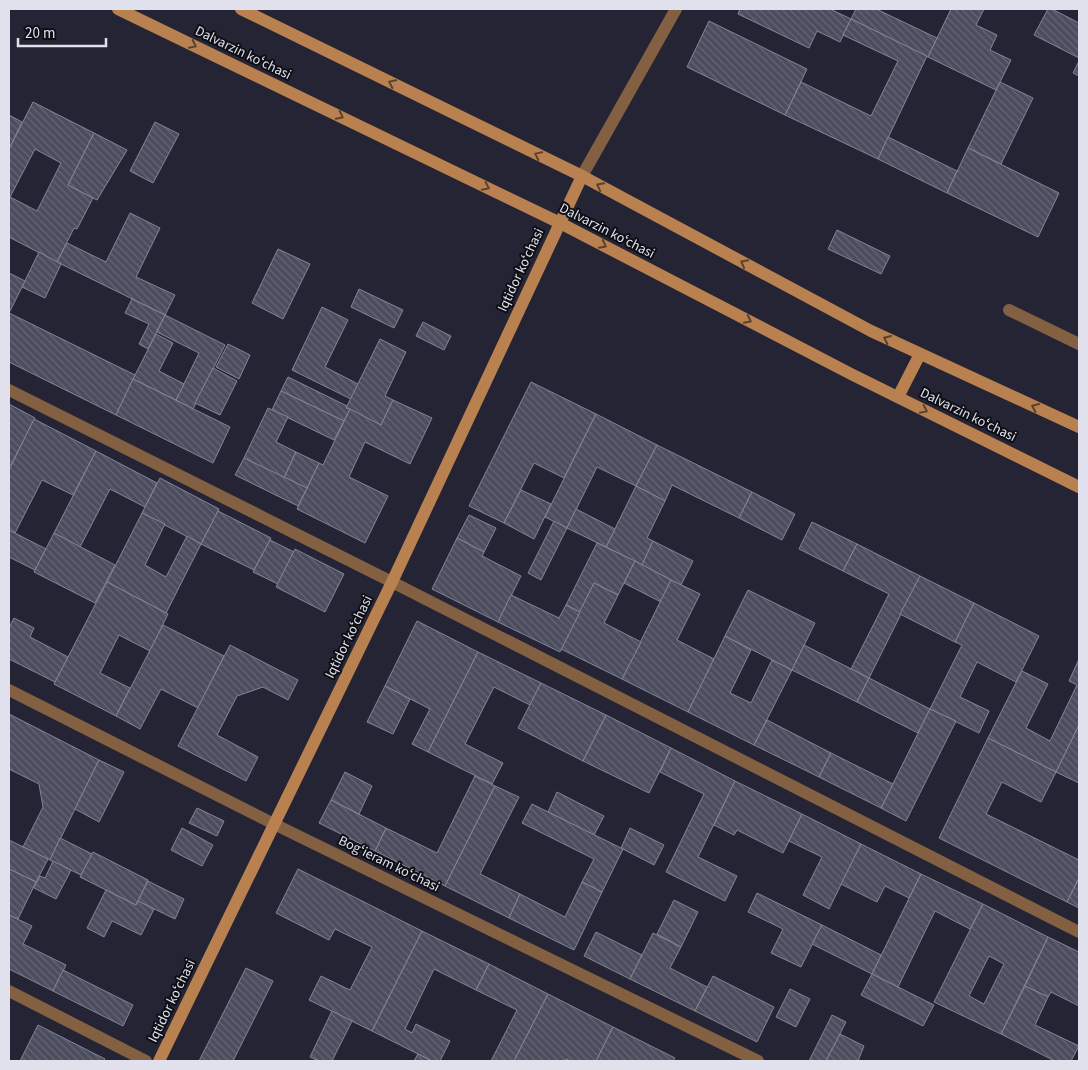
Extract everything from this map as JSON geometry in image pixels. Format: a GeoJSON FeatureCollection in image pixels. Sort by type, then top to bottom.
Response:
{"type":"FeatureCollection","features":[{"type":"Feature","properties":{"kind":"main road","name":"Dalvarzin koʻchasi"},"geometry":{"type":"LineString","coordinates":[[118,9],[560,223],[898,397],[1079,487]]}},
{"type":"Feature","properties":{"kind":"main road"},"geometry":{"type":"LineString","coordinates":[[241,9],[582,176],[871,331],[1079,427]]}},
{"type":"Feature","properties":{"kind":"main road","name":"Iqtidor koʻchasi"},"geometry":{"type":"LineString","coordinates":[[159,1061],[392,582],[582,176]]}},
{"type":"Feature","properties":{"kind":"main road"},"geometry":{"type":"LineString","coordinates":[[898,397],[920,354]]}},
{"type":"Feature","properties":{"kind":"street"},"geometry":{"type":"LineString","coordinates":[[582,176],[676,9]]}},
{"type":"Feature","properties":{"kind":"street"},"geometry":{"type":"LineString","coordinates":[[1009,310],[1079,344]]}},
{"type":"Feature","properties":{"kind":"street"},"geometry":{"type":"LineString","coordinates":[[9,390],[392,582],[1079,932]]}},
{"type":"Feature","properties":{"kind":"street","name":"Bogʻieram koʻchasi"},"geometry":{"type":"LineString","coordinates":[[9,690],[274,824],[758,1061]]}},
{"type":"Feature","properties":{"kind":"street"},"geometry":{"type":"LineString","coordinates":[[9,991],[146,1061]]}},
{"type":"Feature","properties":{"kind":"building"},"geometry":{"type":"Polygon","coordinates":[[[740,9],[830,9],[851,19],[840,42],[817,31],[809,48],[738,14],[740,9]]]}},
{"type":"Feature","properties":{"kind":"building"},"geometry":{"type":"Polygon","coordinates":[[[856,9],[876,9],[937,38],[928,57],[851,19],[856,9]]]}},
{"type":"Feature","properties":{"kind":"building"},"geometry":{"type":"Polygon","coordinates":[[[951,9],[984,9],[976,25],[997,35],[990,50],[1011,60],[996,90],[928,57],[951,9]]]}},
{"type":"Feature","properties":{"kind":"building"},"geometry":{"type":"Polygon","coordinates":[[[1048,9],[1052,9],[1079,23],[1079,58],[1034,35],[1048,9]]]}},
{"type":"Feature","properties":{"kind":"building"},"geometry":{"type":"Polygon","coordinates":[[[851,19],[927,56],[878,159],[785,115],[801,82],[871,116],[898,61],[843,35],[851,19]]]}},
{"type":"Feature","properties":{"kind":"building"},"geometry":{"type":"Polygon","coordinates":[[[709,21],[807,69],[785,115],[687,67],[709,21]]]}},
{"type":"Feature","properties":{"kind":"building"},"geometry":{"type":"Polygon","coordinates":[[[1079,61],[1079,76],[1073,73],[1079,61]]]}},
{"type":"Feature","properties":{"kind":"building"},"geometry":{"type":"Polygon","coordinates":[[[1000,82],[1033,98],[1001,164],[968,148],[1000,82]]]}},
{"type":"Feature","properties":{"kind":"building"},"geometry":{"type":"Polygon","coordinates":[[[33,102],[94,133],[68,185],[93,198],[77,229],[74,228],[57,262],[9,237],[9,149],[33,102]],[[35,149],[10,197],[37,211],[61,163],[35,149]]]}},
{"type":"Feature","properties":{"kind":"building"},"geometry":{"type":"Polygon","coordinates":[[[9,115],[22,122],[9,149],[9,115]]]}},
{"type":"Feature","properties":{"kind":"building"},"geometry":{"type":"Polygon","coordinates":[[[155,122],[179,134],[153,183],[130,171],[155,122]]]}},
{"type":"Feature","properties":{"kind":"building"},"geometry":{"type":"Polygon","coordinates":[[[94,133],[127,150],[97,200],[68,185],[94,133]]]}},
{"type":"Feature","properties":{"kind":"building"},"geometry":{"type":"Polygon","coordinates":[[[888,137],[957,171],[947,193],[878,159],[888,137]]]}},
{"type":"Feature","properties":{"kind":"building"},"geometry":{"type":"Polygon","coordinates":[[[968,148],[1059,193],[1038,237],[947,193],[968,148]]]}},
{"type":"Feature","properties":{"kind":"building"},"geometry":{"type":"Polygon","coordinates":[[[130,213],[160,228],[136,277],[175,295],[165,315],[57,262],[67,243],[106,262],[130,213]]]}},
{"type":"Feature","properties":{"kind":"building"},"geometry":{"type":"Polygon","coordinates":[[[837,230],[890,256],[881,274],[828,249],[837,230]]]}},
{"type":"Feature","properties":{"kind":"building"},"geometry":{"type":"Polygon","coordinates":[[[278,249],[310,264],[283,319],[252,303],[278,249]]]}},
{"type":"Feature","properties":{"kind":"building"},"geometry":{"type":"Polygon","coordinates":[[[39,252],[61,264],[45,298],[22,287],[39,252]]]}},
{"type":"Feature","properties":{"kind":"building"},"geometry":{"type":"Polygon","coordinates":[[[9,273],[25,281],[9,313],[9,273]]]}},
{"type":"Feature","properties":{"kind":"building"},"geometry":{"type":"Polygon","coordinates":[[[359,289],[403,310],[394,328],[351,307],[359,289]]]}},
{"type":"Feature","properties":{"kind":"building"},"geometry":{"type":"Polygon","coordinates":[[[132,299],[165,315],[148,349],[139,344],[149,324],[125,313],[132,299]]]}},
{"type":"Feature","properties":{"kind":"building"},"geometry":{"type":"Polygon","coordinates":[[[322,307],[348,320],[325,367],[358,384],[351,399],[292,370],[322,307]]]}},
{"type":"Feature","properties":{"kind":"building"},"geometry":{"type":"Polygon","coordinates":[[[9,313],[135,375],[116,415],[9,362],[9,313]]]}},
{"type":"Feature","properties":{"kind":"building"},"geometry":{"type":"Polygon","coordinates":[[[165,315],[225,345],[193,409],[176,400],[199,353],[157,332],[165,315]]]}},
{"type":"Feature","properties":{"kind":"building"},"geometry":{"type":"Polygon","coordinates":[[[423,322],[451,336],[444,350],[416,336],[423,322]]]}},
{"type":"Feature","properties":{"kind":"building"},"geometry":{"type":"Polygon","coordinates":[[[156,334],[173,343],[159,371],[184,384],[176,400],[133,379],[156,334]]]}},
{"type":"Feature","properties":{"kind":"building"},"geometry":{"type":"Polygon","coordinates":[[[380,339],[406,352],[385,396],[393,400],[381,425],[346,408],[380,339]]]}},
{"type":"Feature","properties":{"kind":"building"},"geometry":{"type":"Polygon","coordinates":[[[228,344],[250,355],[239,379],[216,367],[228,344]]]}},
{"type":"Feature","properties":{"kind":"building"},"geometry":{"type":"Polygon","coordinates":[[[213,368],[237,381],[220,415],[195,403],[213,368]]]}},
{"type":"Feature","properties":{"kind":"building"},"geometry":{"type":"Polygon","coordinates":[[[288,377],[347,406],[346,408],[350,409],[344,421],[281,391],[288,377]]]}},
{"type":"Feature","properties":{"kind":"building"},"geometry":{"type":"Polygon","coordinates":[[[133,379],[230,427],[213,463],[116,415],[133,379]]]}},
{"type":"Feature","properties":{"kind":"building"},"geometry":{"type":"Polygon","coordinates":[[[531,382],[596,414],[564,478],[534,463],[504,523],[469,506],[531,382]]]}},
{"type":"Feature","properties":{"kind":"building"},"geometry":{"type":"Polygon","coordinates":[[[281,391],[344,421],[334,440],[272,410],[281,391]]]}},
{"type":"Feature","properties":{"kind":"building"},"geometry":{"type":"Polygon","coordinates":[[[393,400],[432,418],[410,464],[365,442],[349,477],[388,496],[365,543],[297,509],[319,463],[323,465],[350,409],[381,425],[393,400]]]}},
{"type":"Feature","properties":{"kind":"building"},"geometry":{"type":"Polygon","coordinates":[[[9,404],[35,418],[11,465],[9,464],[9,404]]]}},
{"type":"Feature","properties":{"kind":"building"},"geometry":{"type":"Polygon","coordinates":[[[268,408],[288,417],[276,442],[296,452],[284,478],[244,458],[268,408]]]}},
{"type":"Feature","properties":{"kind":"building"},"geometry":{"type":"Polygon","coordinates":[[[596,414],[657,445],[636,486],[597,467],[567,528],[545,517],[596,414]]]}},
{"type":"Feature","properties":{"kind":"building"},"geometry":{"type":"Polygon","coordinates":[[[34,419],[96,451],[73,495],[42,480],[15,533],[9,530],[9,470],[34,419]]]}},
{"type":"Feature","properties":{"kind":"building"},"geometry":{"type":"Polygon","coordinates":[[[657,445],[752,492],[739,518],[672,485],[665,501],[636,486],[657,445]]]}},
{"type":"Feature","properties":{"kind":"building"},"geometry":{"type":"Polygon","coordinates":[[[96,451],[157,483],[145,507],[110,489],[80,547],[54,533],[96,451]]]}},
{"type":"Feature","properties":{"kind":"building"},"geometry":{"type":"Polygon","coordinates":[[[296,452],[319,463],[307,488],[284,478],[296,452]]]}},
{"type":"Feature","properties":{"kind":"building"},"geometry":{"type":"Polygon","coordinates":[[[244,458],[307,488],[298,506],[235,475],[244,458]]]}},
{"type":"Feature","properties":{"kind":"building"},"geometry":{"type":"Polygon","coordinates":[[[160,478],[219,509],[201,544],[142,513],[160,478]]]}},
{"type":"Feature","properties":{"kind":"building"},"geometry":{"type":"Polygon","coordinates":[[[636,486],[665,501],[647,538],[653,541],[642,565],[606,547],[636,486]]]}},
{"type":"Feature","properties":{"kind":"building"},"geometry":{"type":"Polygon","coordinates":[[[521,490],[551,504],[534,539],[504,523],[521,490]]]}},
{"type":"Feature","properties":{"kind":"building"},"geometry":{"type":"Polygon","coordinates":[[[752,492],[795,514],[782,540],[739,518],[752,492]]]}},
{"type":"Feature","properties":{"kind":"building"},"geometry":{"type":"Polygon","coordinates":[[[576,509],[615,529],[606,547],[567,528],[576,509]]]}},
{"type":"Feature","properties":{"kind":"building"},"geometry":{"type":"Polygon","coordinates":[[[218,511],[271,538],[254,570],[201,544],[218,511]]]}},
{"type":"Feature","properties":{"kind":"building"},"geometry":{"type":"Polygon","coordinates":[[[142,513],[165,524],[145,565],[166,577],[187,536],[201,544],[166,613],[107,582],[142,513]]]}},
{"type":"Feature","properties":{"kind":"building"},"geometry":{"type":"Polygon","coordinates":[[[469,515],[496,528],[484,552],[457,538],[469,515]]]}},
{"type":"Feature","properties":{"kind":"building"},"geometry":{"type":"Polygon","coordinates":[[[554,521],[567,528],[541,580],[528,573],[554,521]]]}},
{"type":"Feature","properties":{"kind":"building"},"geometry":{"type":"Polygon","coordinates":[[[812,522],[857,544],[843,571],[799,549],[812,522]]]}},
{"type":"Feature","properties":{"kind":"building"},"geometry":{"type":"Polygon","coordinates":[[[9,530],[46,549],[35,570],[9,557],[9,530]]]}},
{"type":"Feature","properties":{"kind":"building"},"geometry":{"type":"Polygon","coordinates":[[[54,533],[115,565],[95,603],[34,572],[54,533]]]}},
{"type":"Feature","properties":{"kind":"building"},"geometry":{"type":"Polygon","coordinates":[[[457,538],[484,552],[482,556],[521,576],[498,622],[432,589],[457,538]]]}},
{"type":"Feature","properties":{"kind":"building"},"geometry":{"type":"Polygon","coordinates":[[[270,540],[294,552],[278,584],[253,572],[270,540]]]}},
{"type":"Feature","properties":{"kind":"building"},"geometry":{"type":"Polygon","coordinates":[[[653,541],[693,561],[681,585],[642,565],[653,541]]]}},
{"type":"Feature","properties":{"kind":"building"},"geometry":{"type":"Polygon","coordinates":[[[597,543],[635,561],[618,595],[594,583],[580,612],[566,605],[597,543]]]}},
{"type":"Feature","properties":{"kind":"building"},"geometry":{"type":"Polygon","coordinates":[[[857,544],[920,576],[869,678],[851,669],[889,594],[843,571],[857,544]]]}},
{"type":"Feature","properties":{"kind":"building"},"geometry":{"type":"Polygon","coordinates":[[[295,549],[344,574],[325,612],[276,587],[295,549]]]}},
{"type":"Feature","properties":{"kind":"building"},"geometry":{"type":"Polygon","coordinates":[[[635,561],[671,580],[661,602],[624,583],[635,561]]]}},
{"type":"Feature","properties":{"kind":"building"},"geometry":{"type":"Polygon","coordinates":[[[920,576],[974,603],[955,642],[900,614],[920,576]]]}},
{"type":"Feature","properties":{"kind":"building"},"geometry":{"type":"Polygon","coordinates":[[[671,580],[700,594],[677,640],[714,659],[688,712],[622,679],[671,580]]]}},
{"type":"Feature","properties":{"kind":"building"},"geometry":{"type":"Polygon","coordinates":[[[107,582],[168,614],[150,651],[119,635],[100,673],[130,688],[116,716],[54,684],[107,582]]]}},
{"type":"Feature","properties":{"kind":"building"},"geometry":{"type":"Polygon","coordinates":[[[594,583],[618,595],[604,623],[641,642],[622,679],[561,649],[594,583]]]}},
{"type":"Feature","properties":{"kind":"building"},"geometry":{"type":"Polygon","coordinates":[[[748,590],[815,623],[792,670],[725,636],[748,590]]]}},
{"type":"Feature","properties":{"kind":"building"},"geometry":{"type":"Polygon","coordinates":[[[511,595],[559,618],[566,605],[580,612],[560,652],[498,622],[511,595]]]}},
{"type":"Feature","properties":{"kind":"building"},"geometry":{"type":"Polygon","coordinates":[[[974,603],[1039,636],[1016,682],[977,662],[960,697],[989,711],[979,733],[930,709],[962,645],[955,642],[974,603]]]}},
{"type":"Feature","properties":{"kind":"building"},"geometry":{"type":"Polygon","coordinates":[[[14,618],[34,628],[30,637],[68,657],[55,682],[9,659],[9,628],[14,618]]]}},
{"type":"Feature","properties":{"kind":"building"},"geometry":{"type":"Polygon","coordinates":[[[417,621],[478,652],[428,752],[412,744],[430,709],[385,686],[417,621]]]}},
{"type":"Feature","properties":{"kind":"building"},"geometry":{"type":"Polygon","coordinates":[[[163,625],[224,656],[198,708],[161,689],[140,729],[116,716],[163,625]]]}},
{"type":"Feature","properties":{"kind":"building"},"geometry":{"type":"Polygon","coordinates":[[[725,636],[751,650],[730,693],[751,703],[772,660],[792,670],[754,745],[688,712],[725,636]]]}},
{"type":"Feature","properties":{"kind":"building"},"geometry":{"type":"Polygon","coordinates":[[[230,645],[298,680],[288,700],[263,687],[237,696],[217,735],[258,757],[246,781],[178,746],[230,645]]]}},
{"type":"Feature","properties":{"kind":"building"},"geometry":{"type":"Polygon","coordinates":[[[804,645],[869,678],[857,702],[792,670],[804,645]]]}},
{"type":"Feature","properties":{"kind":"building"},"geometry":{"type":"Polygon","coordinates":[[[478,652],[541,683],[530,705],[494,687],[465,744],[503,763],[492,784],[428,752],[478,652]]]}},
{"type":"Feature","properties":{"kind":"building"},"geometry":{"type":"Polygon","coordinates":[[[1079,659],[1079,725],[1056,772],[988,738],[1022,671],[1048,684],[1026,728],[1050,741],[1077,685],[1069,681],[1079,659]]]}},
{"type":"Feature","properties":{"kind":"building"},"geometry":{"type":"Polygon","coordinates":[[[869,678],[930,709],[918,733],[857,702],[869,678]]]}},
{"type":"Feature","properties":{"kind":"building"},"geometry":{"type":"Polygon","coordinates":[[[541,683],[606,715],[583,761],[518,728],[541,683]]]}},
{"type":"Feature","properties":{"kind":"building"},"geometry":{"type":"Polygon","coordinates":[[[385,686],[410,699],[393,734],[367,722],[385,686]]]}},
{"type":"Feature","properties":{"kind":"building"},"geometry":{"type":"Polygon","coordinates":[[[930,709],[956,721],[906,821],[881,808],[930,709]]]}},
{"type":"Feature","properties":{"kind":"building"},"geometry":{"type":"Polygon","coordinates":[[[9,714],[99,760],[50,860],[23,847],[43,807],[39,784],[9,769],[9,714]]]}},
{"type":"Feature","properties":{"kind":"building"},"geometry":{"type":"Polygon","coordinates":[[[606,715],[671,748],[649,793],[583,761],[606,715]]]}},
{"type":"Feature","properties":{"kind":"building"},"geometry":{"type":"Polygon","coordinates":[[[767,720],[831,753],[819,777],[754,745],[767,720]]]}},
{"type":"Feature","properties":{"kind":"building"},"geometry":{"type":"Polygon","coordinates":[[[1079,725],[1079,783],[1056,772],[1079,725]]]}},
{"type":"Feature","properties":{"kind":"building"},"geometry":{"type":"Polygon","coordinates":[[[988,738],[1056,772],[1041,802],[1002,782],[986,814],[1079,860],[1079,878],[1067,902],[939,838],[988,738]]]}},
{"type":"Feature","properties":{"kind":"building"},"geometry":{"type":"Polygon","coordinates":[[[671,748],[735,781],[698,857],[737,876],[725,901],[666,872],[704,794],[660,772],[671,748]]]}},
{"type":"Feature","properties":{"kind":"building"},"geometry":{"type":"Polygon","coordinates":[[[831,753],[893,784],[881,808],[819,777],[831,753]]]}},
{"type":"Feature","properties":{"kind":"building"},"geometry":{"type":"Polygon","coordinates":[[[99,760],[124,772],[99,822],[75,809],[99,760]]]}},
{"type":"Feature","properties":{"kind":"building"},"geometry":{"type":"Polygon","coordinates":[[[345,772],[372,786],[359,814],[331,800],[345,772]]]}},
{"type":"Feature","properties":{"kind":"building"},"geometry":{"type":"Polygon","coordinates":[[[475,776],[495,786],[445,886],[375,851],[386,828],[437,853],[475,776]]]}},
{"type":"Feature","properties":{"kind":"building"},"geometry":{"type":"Polygon","coordinates":[[[735,781],[802,814],[783,853],[737,830],[734,835],[714,825],[735,781]]]}},
{"type":"Feature","properties":{"kind":"building"},"geometry":{"type":"Polygon","coordinates":[[[495,786],[519,797],[480,874],[520,894],[509,918],[445,886],[495,786]]]}},
{"type":"Feature","properties":{"kind":"building"},"geometry":{"type":"Polygon","coordinates":[[[557,792],[604,816],[594,835],[548,812],[557,792]]]}},
{"type":"Feature","properties":{"kind":"building"},"geometry":{"type":"Polygon","coordinates":[[[331,800],[386,828],[375,851],[319,823],[331,800]]]}},
{"type":"Feature","properties":{"kind":"building"},"geometry":{"type":"Polygon","coordinates":[[[532,804],[623,849],[602,892],[582,882],[594,859],[522,823],[532,804]]]}},
{"type":"Feature","properties":{"kind":"building"},"geometry":{"type":"Polygon","coordinates":[[[197,808],[224,821],[217,836],[189,823],[197,808]]]}},
{"type":"Feature","properties":{"kind":"building"},"geometry":{"type":"Polygon","coordinates":[[[802,814],[861,844],[829,909],[803,895],[822,857],[789,841],[802,814]]]}},
{"type":"Feature","properties":{"kind":"building"},"geometry":{"type":"Polygon","coordinates":[[[182,828],[213,845],[202,866],[171,850],[182,828]]]}},
{"type":"Feature","properties":{"kind":"building"},"geometry":{"type":"Polygon","coordinates":[[[630,828],[664,845],[654,865],[621,848],[630,828]]]}},
{"type":"Feature","properties":{"kind":"building"},"geometry":{"type":"Polygon","coordinates":[[[60,838],[92,854],[81,875],[50,860],[60,838]]]}},
{"type":"Feature","properties":{"kind":"building"},"geometry":{"type":"Polygon","coordinates":[[[9,840],[48,859],[36,882],[9,869],[9,840]]]}},
{"type":"Feature","properties":{"kind":"building"},"geometry":{"type":"Polygon","coordinates":[[[861,844],[921,874],[909,898],[885,886],[877,902],[841,884],[861,844]]]}},
{"type":"Feature","properties":{"kind":"building"},"geometry":{"type":"Polygon","coordinates":[[[93,852],[148,880],[136,905],[80,877],[93,852]]]}},
{"type":"Feature","properties":{"kind":"building"},"geometry":{"type":"Polygon","coordinates":[[[53,861],[71,870],[56,899],[34,888],[40,876],[45,878],[53,861]]]}},
{"type":"Feature","properties":{"kind":"building"},"geometry":{"type":"Polygon","coordinates":[[[9,869],[36,882],[18,919],[9,915],[9,869]]]}},
{"type":"Feature","properties":{"kind":"building"},"geometry":{"type":"Polygon","coordinates":[[[298,869],[422,931],[372,1031],[309,1000],[321,976],[350,990],[372,947],[335,929],[329,940],[276,913],[298,869]]]}},
{"type":"Feature","properties":{"kind":"building"},"geometry":{"type":"Polygon","coordinates":[[[921,874],[983,904],[970,929],[935,911],[898,987],[872,974],[921,874]]]}},
{"type":"Feature","properties":{"kind":"building"},"geometry":{"type":"Polygon","coordinates":[[[1079,878],[1079,908],[1067,902],[1079,878]]]}},
{"type":"Feature","properties":{"kind":"building"},"geometry":{"type":"Polygon","coordinates":[[[148,881],[184,899],[175,919],[138,901],[148,881]]]}},
{"type":"Feature","properties":{"kind":"building"},"geometry":{"type":"Polygon","coordinates":[[[582,882],[602,892],[574,950],[509,918],[520,894],[565,917],[582,882]]]}},
{"type":"Feature","properties":{"kind":"building"},"geometry":{"type":"Polygon","coordinates":[[[106,890],[136,905],[138,901],[154,909],[141,935],[112,921],[104,937],[87,928],[106,890]]]}},
{"type":"Feature","properties":{"kind":"building"},"geometry":{"type":"Polygon","coordinates":[[[757,893],[822,925],[801,967],[771,953],[783,929],[748,912],[757,893]]]}},
{"type":"Feature","properties":{"kind":"building"},"geometry":{"type":"Polygon","coordinates":[[[674,900],[698,912],[681,947],[657,934],[674,900]]]}},
{"type":"Feature","properties":{"kind":"building"},"geometry":{"type":"Polygon","coordinates":[[[983,904],[1048,937],[1001,1034],[934,1002],[983,904]],[[989,956],[969,996],[984,1004],[1004,964],[989,956]]]}},
{"type":"Feature","properties":{"kind":"building"},"geometry":{"type":"Polygon","coordinates":[[[9,915],[32,926],[23,944],[66,965],[53,991],[9,969],[9,915]]]}},
{"type":"Feature","properties":{"kind":"building"},"geometry":{"type":"Polygon","coordinates":[[[822,925],[881,955],[872,974],[812,944],[822,925]]]}},
{"type":"Feature","properties":{"kind":"building"},"geometry":{"type":"Polygon","coordinates":[[[422,931],[489,964],[476,990],[434,969],[405,1029],[412,1033],[416,1024],[450,1041],[440,1061],[432,1061],[372,1031],[422,931]]]}},
{"type":"Feature","properties":{"kind":"building"},"geometry":{"type":"Polygon","coordinates":[[[596,932],[642,955],[630,979],[584,956],[596,932]]]}},
{"type":"Feature","properties":{"kind":"building"},"geometry":{"type":"Polygon","coordinates":[[[653,933],[681,947],[670,968],[707,987],[695,1011],[630,979],[653,933]]]}},
{"type":"Feature","properties":{"kind":"building"},"geometry":{"type":"Polygon","coordinates":[[[1048,937],[1079,952],[1079,1006],[1051,992],[1048,997],[1025,986],[1048,937]]]}},
{"type":"Feature","properties":{"kind":"building"},"geometry":{"type":"Polygon","coordinates":[[[489,964],[548,994],[514,1061],[491,1061],[517,1010],[476,990],[489,964]]]}},
{"type":"Feature","properties":{"kind":"building"},"geometry":{"type":"Polygon","coordinates":[[[246,968],[273,981],[233,1061],[199,1061],[246,968]]]}},
{"type":"Feature","properties":{"kind":"building"},"geometry":{"type":"Polygon","coordinates":[[[63,970],[133,1005],[123,1026],[53,991],[63,970]]]}},
{"type":"Feature","properties":{"kind":"building"},"geometry":{"type":"Polygon","coordinates":[[[872,974],[934,1005],[923,1026],[861,995],[872,974]]]}},
{"type":"Feature","properties":{"kind":"building"},"geometry":{"type":"Polygon","coordinates":[[[713,976],[774,1007],[757,1042],[695,1011],[713,976]]]}},
{"type":"Feature","properties":{"kind":"building"},"geometry":{"type":"Polygon","coordinates":[[[1025,986],[1048,997],[1035,1025],[1079,1046],[1071,1061],[1055,1061],[1001,1034],[1025,986]]]}},
{"type":"Feature","properties":{"kind":"building"},"geometry":{"type":"Polygon","coordinates":[[[790,989],[810,999],[796,1027],[776,1017],[790,989]]]}},
{"type":"Feature","properties":{"kind":"building"},"geometry":{"type":"Polygon","coordinates":[[[548,994],[613,1027],[596,1061],[571,1061],[566,1059],[565,1061],[514,1061],[548,994]]]}},
{"type":"Feature","properties":{"kind":"building"},"geometry":{"type":"Polygon","coordinates":[[[332,1011],[352,1021],[332,1061],[319,1061],[310,1057],[332,1011]]]}},
{"type":"Feature","properties":{"kind":"building"},"geometry":{"type":"Polygon","coordinates":[[[832,1015],[846,1022],[826,1061],[809,1061],[832,1015]]]}},
{"type":"Feature","properties":{"kind":"building"},"geometry":{"type":"Polygon","coordinates":[[[38,1025],[105,1059],[103,1061],[20,1061],[38,1025]]]}},
{"type":"Feature","properties":{"kind":"building"},"geometry":{"type":"Polygon","coordinates":[[[613,1027],[675,1058],[673,1061],[596,1061],[613,1027]]]}},
{"type":"Feature","properties":{"kind":"building"},"geometry":{"type":"Polygon","coordinates":[[[840,1034],[864,1046],[858,1061],[826,1061],[840,1034]]]}},
{"type":"Feature","properties":{"kind":"building"},"geometry":{"type":"Polygon","coordinates":[[[418,1054],[432,1061],[414,1061],[418,1054]]]}}]}
